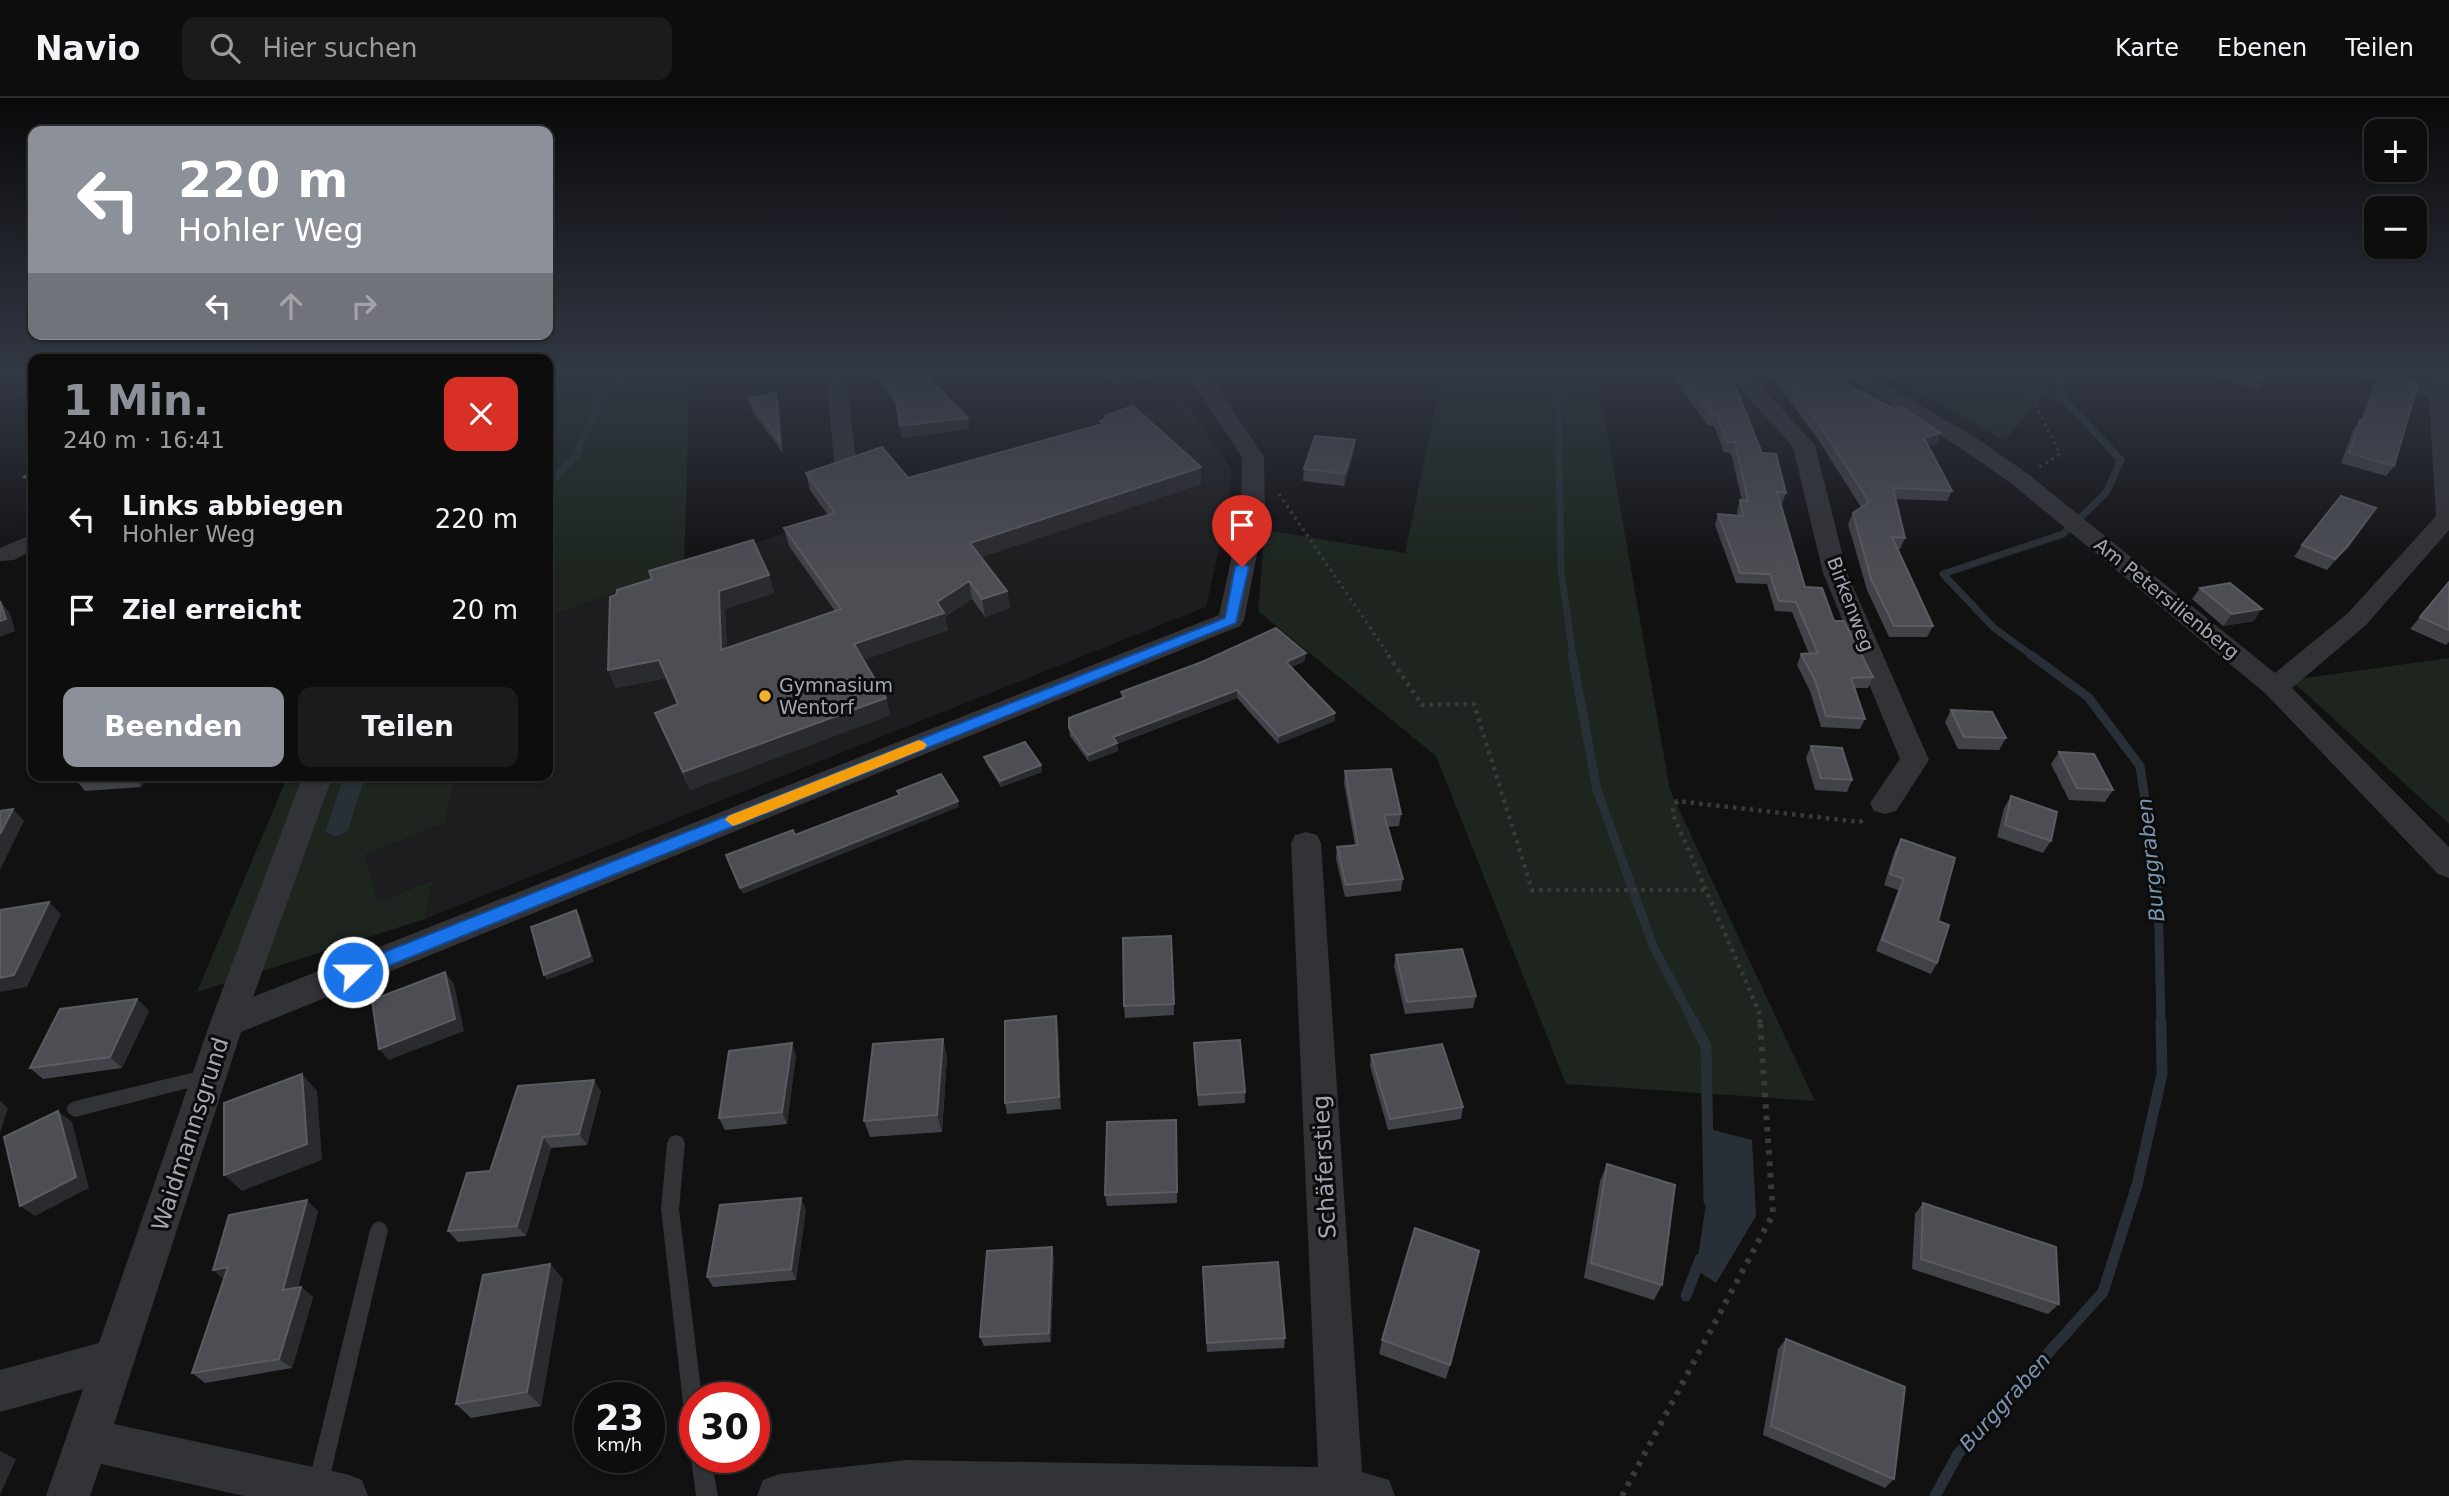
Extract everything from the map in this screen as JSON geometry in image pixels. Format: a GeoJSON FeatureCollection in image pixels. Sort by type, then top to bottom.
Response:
{"type":"FeatureCollection","features":[{"type":"Feature","properties":{"kind":"street"},"geometry":{"type":"LineString","coordinates":[[843,438],[845,461]]}},
{"type":"Feature","properties":{"kind":"street"},"geometry":{"type":"LineString","coordinates":[[227,1023],[1231,620],[1253,514],[1253,457],[1240,438]]}},
{"type":"Feature","properties":{"kind":"street","name":"Birkenweg"},"geometry":{"type":"LineString","coordinates":[[1798,438],[1804,445],[1835,573],[1915,760],[1885,803]]}},
{"type":"Feature","properties":{"kind":"street","name":"Am Petersilienberg"},"geometry":{"type":"LineString","coordinates":[[1962,438],[2020,479],[2275,687],[2449,866]]}},
{"type":"Feature","properties":{"kind":"street"},"geometry":{"type":"LineString","coordinates":[[2275,687],[2357,619],[2448,517],[2443,438]]}},
{"type":"Feature","properties":{"kind":"street"},"geometry":{"type":"LineString","coordinates":[[5,555],[28,544]]}},
{"type":"Feature","properties":{"kind":"street","name":"Waidmannsgrund"},"geometry":{"type":"LineString","coordinates":[[68,1496],[227,1023],[316,781]]}},
{"type":"Feature","properties":{"kind":"street","name":"Schäferstieg"},"geometry":{"type":"LineString","coordinates":[[1306,843],[1357,1493]]}},
{"type":"Feature","properties":{"kind":"street"},"geometry":{"type":"LineString","coordinates":[[0,1391],[116,1359]]}},
{"type":"Feature","properties":{"kind":"street"},"geometry":{"type":"LineString","coordinates":[[89,1440],[331,1493]]}},
{"type":"Feature","properties":{"kind":"street"},"geometry":{"type":"LineString","coordinates":[[779,1496],[907,1482],[1357,1493]]}},
{"type":"Feature","properties":{"kind":"lane"},"geometry":{"type":"LineString","coordinates":[[75,1109],[209,1076]]}},
{"type":"Feature","properties":{"kind":"lane"},"geometry":{"type":"LineString","coordinates":[[676,1143],[670,1209],[690,1382]]}},
{"type":"Feature","properties":{"kind":"lane"},"geometry":{"type":"LineString","coordinates":[[331,1493],[379,1230]]}},
{"type":"Feature","properties":{"kind":"lane"},"geometry":{"type":"LineString","coordinates":[[703,1473],[707,1496]]}},
{"type":"Feature","properties":{"kind":"path"},"geometry":{"type":"LineString","coordinates":[[2020,479],[2060,454],[2052,438]]}},
{"type":"Feature","properties":{"kind":"path"},"geometry":{"type":"LineString","coordinates":[[1253,457],[1422,705],[1474,704],[1532,890],[1708,890]]}},
{"type":"Feature","properties":{"kind":"path"},"geometry":{"type":"LineString","coordinates":[[1622,1496],[1773,1214],[1759,1012],[1672,812],[1677,801],[1860,822],[1885,803]]}},
{"type":"Feature","properties":{"kind":"shaded area"},"geometry":{"type":"Polygon","coordinates":[[[553,438],[688,438],[684,567],[553,615],[553,438]]]}},
{"type":"Feature","properties":{"kind":"shaded area","name":"Gymnasium Wentorf"},"geometry":{"type":"Polygon","coordinates":[[[1067,438],[1210,438],[1232,471],[1228,510],[1206,607],[425,919],[433,880],[378,902],[365,855],[445,823],[454,781],[553,781],[553,615],[684,567],[1067,438]]]}},
{"type":"Feature","properties":{"kind":"shaded area"},"geometry":{"type":"Polygon","coordinates":[[[1429,438],[1608,438],[1670,790],[1815,1101],[1566,1084],[1436,756],[1258,611],[1265,530],[1405,553],[1429,438]]]}},
{"type":"Feature","properties":{"kind":"shaded area"},"geometry":{"type":"Polygon","coordinates":[[[2449,658],[2449,824],[2291,680],[2449,658]]]}},
{"type":"Feature","properties":{"kind":"shaded area"},"geometry":{"type":"Polygon","coordinates":[[[285,781],[342,781],[325,832],[336,837],[348,829],[364,781],[454,781],[445,823],[365,855],[378,902],[433,880],[425,919],[197,992],[285,781]]]}},
{"type":"Feature","properties":{"kind":"shaded area"},"geometry":{"type":"Polygon","coordinates":[[[342,781],[364,781],[348,830],[336,837],[325,832],[342,781]]]}},
{"type":"Feature","properties":{"kind":"shaded area"},"geometry":{"type":"Polygon","coordinates":[[[1710,1129],[1752,1140],[1756,1216],[1716,1283],[1696,1270],[1710,1177],[1710,1129]]]}},
{"type":"Feature","properties":{"kind":"building","name":"Gymnasium Wentorf"},"geometry":{"type":"Polygon","coordinates":[[[1052,438],[1169,438],[1201,467],[970,543],[1007,591],[982,599],[969,581],[937,602],[944,613],[854,644],[886,698],[683,772],[655,713],[678,704],[659,660],[608,670],[610,597],[616,595],[617,590],[652,579],[649,571],[753,540],[769,575],[719,591],[721,650],[841,609],[784,528],[835,513],[806,473],[882,447],[908,478],[1052,438]]]}},
{"type":"Feature","properties":{"kind":"building"},"geometry":{"type":"Polygon","coordinates":[[[1314,438],[1355,440],[1345,474],[1304,469],[1314,438]]]}},
{"type":"Feature","properties":{"kind":"building"},"geometry":{"type":"Polygon","coordinates":[[[1726,438],[1756,438],[1762,453],[1776,454],[1786,493],[1777,492],[1805,587],[1822,588],[1834,621],[1844,621],[1873,677],[1851,678],[1865,719],[1826,716],[1815,680],[1801,654],[1818,653],[1796,602],[1779,601],[1770,574],[1740,573],[1718,514],[1743,516],[1740,500],[1748,501],[1735,442],[1727,442],[1726,438]]]}},
{"type":"Feature","properties":{"kind":"building"},"geometry":{"type":"Polygon","coordinates":[[[1828,438],[1924,438],[1952,491],[1893,488],[1905,538],[1892,537],[1933,626],[1894,626],[1871,579],[1853,513],[1869,502],[1828,438]]]}},
{"type":"Feature","properties":{"kind":"building"},"geometry":{"type":"Polygon","coordinates":[[[2354,438],[2402,438],[2394,466],[2349,453],[2354,438]]]}},
{"type":"Feature","properties":{"kind":"building"},"geometry":{"type":"Polygon","coordinates":[[[2341,496],[2376,508],[2335,559],[2302,545],[2341,496]]]}},
{"type":"Feature","properties":{"kind":"building"},"geometry":{"type":"Polygon","coordinates":[[[2449,582],[2449,630],[2420,617],[2449,582]]]}},
{"type":"Feature","properties":{"kind":"building"},"geometry":{"type":"Polygon","coordinates":[[[2230,583],[2262,609],[2232,614],[2200,588],[2230,583]]]}},
{"type":"Feature","properties":{"kind":"building"},"geometry":{"type":"Polygon","coordinates":[[[0,601],[6,619],[0,621],[0,601]]]}},
{"type":"Feature","properties":{"kind":"building"},"geometry":{"type":"Polygon","coordinates":[[[1276,628],[1306,653],[1286,662],[1335,713],[1279,736],[1237,690],[1113,737],[1117,743],[1088,755],[1069,728],[1069,718],[1125,697],[1121,692],[1202,662],[1276,628]]]}},
{"type":"Feature","properties":{"kind":"building"},"geometry":{"type":"Polygon","coordinates":[[[1951,710],[1992,712],[2006,738],[1964,737],[1951,710]]]}},
{"type":"Feature","properties":{"kind":"building"},"geometry":{"type":"Polygon","coordinates":[[[1025,742],[1041,765],[1000,781],[984,757],[1025,742]]]}},
{"type":"Feature","properties":{"kind":"building"},"geometry":{"type":"Polygon","coordinates":[[[1811,746],[1842,748],[1852,780],[1821,778],[1811,746]]]}},
{"type":"Feature","properties":{"kind":"building"},"geometry":{"type":"Polygon","coordinates":[[[2059,752],[2094,754],[2113,790],[2077,788],[2059,752]]]}},
{"type":"Feature","properties":{"kind":"building"},"geometry":{"type":"Polygon","coordinates":[[[1391,769],[1401,814],[1384,815],[1403,879],[1346,885],[1337,847],[1358,845],[1345,771],[1391,769]]]}},
{"type":"Feature","properties":{"kind":"building"},"geometry":{"type":"Polygon","coordinates":[[[941,774],[958,801],[740,888],[726,855],[793,830],[795,835],[900,795],[897,791],[941,774]]]}},
{"type":"Feature","properties":{"kind":"building"},"geometry":{"type":"Polygon","coordinates":[[[2011,796],[2057,812],[2051,841],[2005,825],[2011,796]]]}},
{"type":"Feature","properties":{"kind":"building"},"geometry":{"type":"Polygon","coordinates":[[[13,809],[0,834],[0,811],[13,809]]]}},
{"type":"Feature","properties":{"kind":"building"},"geometry":{"type":"Polygon","coordinates":[[[1901,839],[1955,858],[1938,921],[1949,925],[1937,963],[1882,940],[1904,879],[1890,874],[1901,839]]]}},
{"type":"Feature","properties":{"kind":"building"},"geometry":{"type":"Polygon","coordinates":[[[49,902],[14,975],[0,978],[0,910],[49,902]]]}},
{"type":"Feature","properties":{"kind":"building"},"geometry":{"type":"Polygon","coordinates":[[[576,910],[590,956],[544,975],[531,927],[576,910]]]}},
{"type":"Feature","properties":{"kind":"building"},"geometry":{"type":"Polygon","coordinates":[[[1171,936],[1174,1004],[1124,1006],[1123,938],[1171,936]]]}},
{"type":"Feature","properties":{"kind":"building"},"geometry":{"type":"Polygon","coordinates":[[[1462,949],[1476,996],[1407,1002],[1396,955],[1462,949]]]}},
{"type":"Feature","properties":{"kind":"building"},"geometry":{"type":"Polygon","coordinates":[[[445,972],[455,1019],[379,1049],[372,1000],[445,972]]]}},
{"type":"Feature","properties":{"kind":"building"},"geometry":{"type":"Polygon","coordinates":[[[137,999],[110,1057],[30,1068],[60,1009],[137,999]]]}},
{"type":"Feature","properties":{"kind":"building"},"geometry":{"type":"Polygon","coordinates":[[[1056,1016],[1059,1097],[1005,1103],[1005,1021],[1056,1016]]]}},
{"type":"Feature","properties":{"kind":"building"},"geometry":{"type":"Polygon","coordinates":[[[943,1039],[937,1115],[864,1121],[873,1044],[943,1039]]]}},
{"type":"Feature","properties":{"kind":"building"},"geometry":{"type":"Polygon","coordinates":[[[1240,1040],[1245,1092],[1198,1095],[1194,1043],[1240,1040]]]}},
{"type":"Feature","properties":{"kind":"building"},"geometry":{"type":"Polygon","coordinates":[[[792,1043],[782,1112],[719,1118],[729,1051],[792,1043]]]}},
{"type":"Feature","properties":{"kind":"building"},"geometry":{"type":"Polygon","coordinates":[[[1442,1044],[1463,1107],[1390,1119],[1371,1055],[1442,1044]]]}},
{"type":"Feature","properties":{"kind":"building"},"geometry":{"type":"Polygon","coordinates":[[[302,1074],[307,1144],[224,1175],[224,1103],[302,1074]]]}},
{"type":"Feature","properties":{"kind":"building"},"geometry":{"type":"Polygon","coordinates":[[[594,1080],[579,1134],[543,1137],[517,1226],[448,1231],[467,1173],[490,1171],[518,1086],[594,1080]]]}},
{"type":"Feature","properties":{"kind":"building"},"geometry":{"type":"Polygon","coordinates":[[[58,1111],[76,1177],[20,1206],[4,1137],[58,1111]]]}},
{"type":"Feature","properties":{"kind":"building"},"geometry":{"type":"Polygon","coordinates":[[[1176,1120],[1177,1192],[1105,1195],[1107,1122],[1176,1120]]]}},
{"type":"Feature","properties":{"kind":"building"},"geometry":{"type":"Polygon","coordinates":[[[1607,1164],[1675,1185],[1662,1285],[1591,1263],[1607,1164]]]}},
{"type":"Feature","properties":{"kind":"building"},"geometry":{"type":"Polygon","coordinates":[[[801,1198],[791,1269],[707,1277],[720,1205],[801,1198]]]}},
{"type":"Feature","properties":{"kind":"building"},"geometry":{"type":"Polygon","coordinates":[[[307,1200],[283,1290],[301,1287],[279,1359],[192,1373],[228,1267],[213,1270],[229,1215],[307,1200]]]}},
{"type":"Feature","properties":{"kind":"building"},"geometry":{"type":"Polygon","coordinates":[[[1923,1203],[2056,1247],[2059,1304],[1921,1259],[1923,1203]]]}},
{"type":"Feature","properties":{"kind":"building"},"geometry":{"type":"Polygon","coordinates":[[[1415,1228],[1479,1251],[1450,1365],[1382,1340],[1415,1228]]]}},
{"type":"Feature","properties":{"kind":"building"},"geometry":{"type":"Polygon","coordinates":[[[1052,1247],[1049,1333],[980,1337],[987,1251],[1052,1247]]]}},
{"type":"Feature","properties":{"kind":"building"},"geometry":{"type":"Polygon","coordinates":[[[1278,1262],[1285,1338],[1207,1343],[1203,1267],[1278,1262]]]}},
{"type":"Feature","properties":{"kind":"building"},"geometry":{"type":"Polygon","coordinates":[[[550,1264],[527,1392],[456,1404],[483,1275],[550,1264]]]}},
{"type":"Feature","properties":{"kind":"building"},"geometry":{"type":"Polygon","coordinates":[[[1786,1339],[1905,1387],[1894,1479],[1771,1426],[1786,1339]]]}},
{"type":"Feature","properties":{"kind":"waterway"},"geometry":{"type":"LineString","coordinates":[[553,480],[576,455],[583,438]]}},
{"type":"Feature","properties":{"kind":"waterway"},"geometry":{"type":"LineString","coordinates":[[1559,438],[1561,570],[1573,657]]}},
{"type":"Feature","properties":{"kind":"waterway","name":"Burggraben"},"geometry":{"type":"LineString","coordinates":[[2034,657],[1994,628],[1943,574],[2063,534],[2106,493],[2121,460],[2101,438]]}},
{"type":"Feature","properties":{"kind":"waterway"},"geometry":{"type":"LineString","coordinates":[[1572,655],[1597,790],[1653,946],[1694,1023]]}},
{"type":"Feature","properties":{"kind":"waterway","name":"Burggraben"},"geometry":{"type":"LineString","coordinates":[[2031,655],[2088,697],[2140,766],[2158,889],[2161,1023]]}},
{"type":"Feature","properties":{"kind":"waterway"},"geometry":{"type":"LineString","coordinates":[[1693,1021],[1706,1046],[1709,1201]]}},
{"type":"Feature","properties":{"kind":"waterway","name":"Burggraben"},"geometry":{"type":"LineString","coordinates":[[1935,1496],[1958,1454],[2103,1292],[2137,1185],[2162,1074],[2161,1021]]}},
{"type":"Feature","properties":{"kind":"waterway"},"geometry":{"type":"LineString","coordinates":[[1686,1296],[1700,1259]]}},
{"type":"Feature","properties":{"kind":"slow traffic"},"geometry":{"type":"LineString","coordinates":[[733,820],[919,745]]}},
{"type":"Feature","properties":{"kind":"place","name":"Gymnasium Wentorf"},"geometry":{"type":"Point","coordinates":[765,696]}},
{"type":"Feature","properties":{"kind":"route"},"geometry":{"type":"LineString","coordinates":[[353,972],[1231,620],[1242,567]]}}]}
